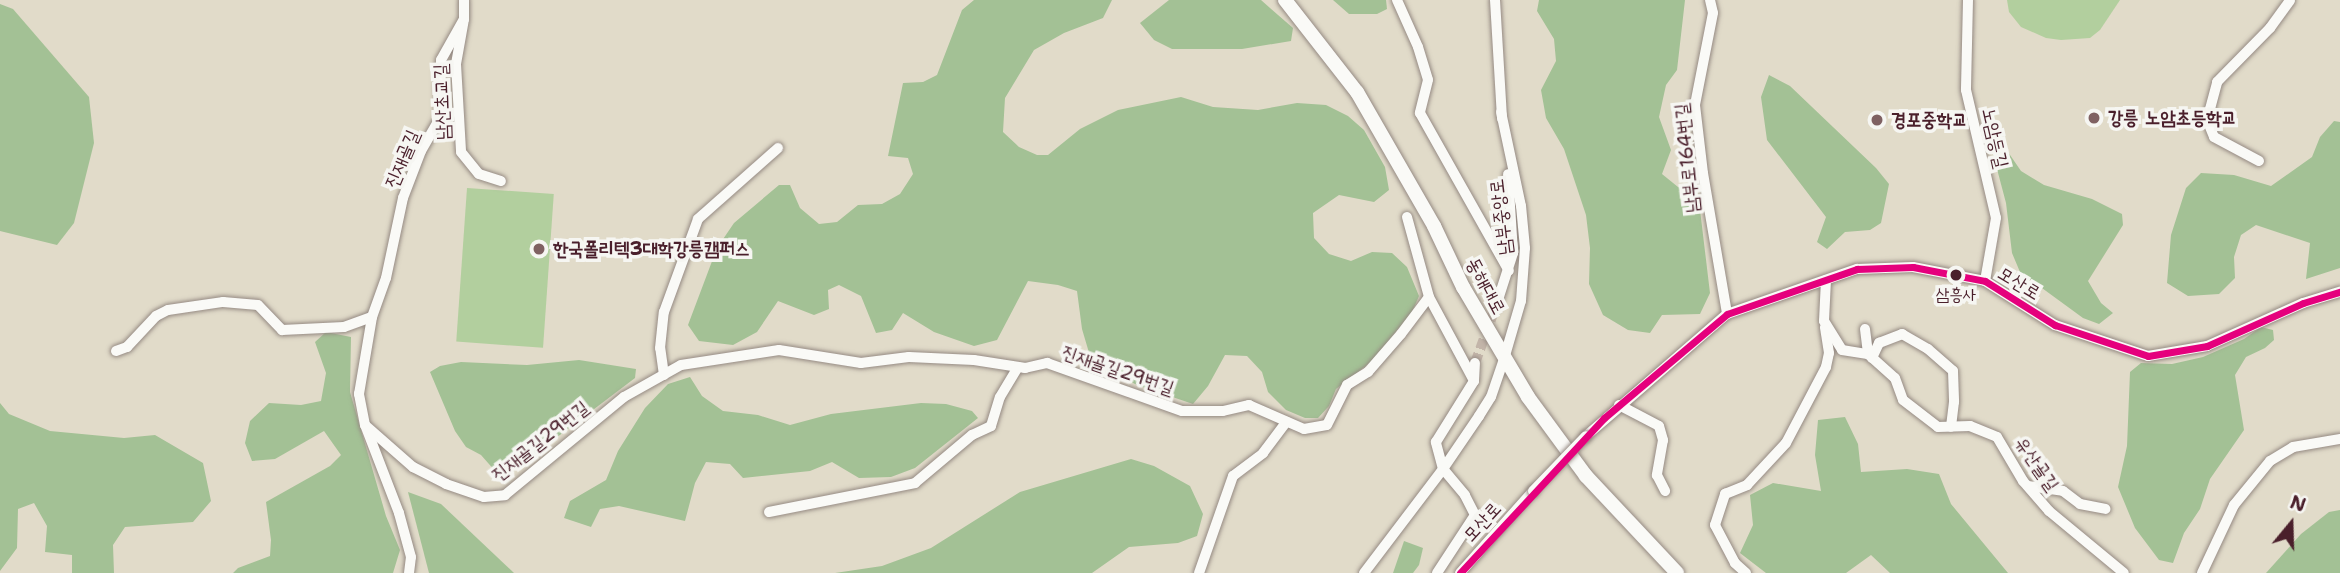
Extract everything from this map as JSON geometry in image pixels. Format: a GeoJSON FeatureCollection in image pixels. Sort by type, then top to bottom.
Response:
{"type":"FeatureCollection","features":[{"type":"Feature","properties":{"kind":"main road","name":"동해대로"},"geometry":{"type":"LineString","coordinates":[[1284,0],[1357,92],[1422,205],[1463,287],[1534,406],[1586,476],[1677,573]]}},
{"type":"Feature","properties":{"kind":"street","name":"남산초교길"},"geometry":{"type":"LineString","coordinates":[[464,0],[464,19],[456,64],[461,152],[479,174],[501,181]]}},
{"type":"Feature","properties":{"kind":"street"},"geometry":{"type":"LineString","coordinates":[[1396,0],[1419,47],[1429,80],[1420,113],[1509,271]]}},
{"type":"Feature","properties":{"kind":"street","name":"남부중앙로"},"geometry":{"type":"LineString","coordinates":[[1495,0],[1513,253],[1496,306]]}},
{"type":"Feature","properties":{"kind":"street","name":"남부로164번길"},"geometry":{"type":"LineString","coordinates":[[1710,0],[1713,13],[1695,104],[1727,314]]}},
{"type":"Feature","properties":{"kind":"street","name":"노암등길"},"geometry":{"type":"LineString","coordinates":[[1968,0],[1966,90],[1996,218],[1985,281]]}},
{"type":"Feature","properties":{"kind":"street"},"geometry":{"type":"LineString","coordinates":[[2259,161],[2214,137],[2208,122],[2210,109],[2217,82],[2270,28],[2290,0]]}},
{"type":"Feature","properties":{"kind":"street","name":"진재골길"},"geometry":{"type":"LineString","coordinates":[[409,573],[411,557],[398,513],[365,425],[359,394],[372,317],[386,278],[403,198],[421,151],[440,118],[442,60],[464,19]]}},
{"type":"Feature","properties":{"kind":"street","name":"남부중앙로"},"geometry":{"type":"LineString","coordinates":[[1363,573],[1443,469],[1491,397],[1504,359],[1521,301],[1525,248],[1521,205],[1501,112]]}},
{"type":"Feature","properties":{"kind":"street"},"geometry":{"type":"LineString","coordinates":[[664,374],[660,348],[664,312],[698,219],[778,148]]}},
{"type":"Feature","properties":{"kind":"street"},"geometry":{"type":"LineString","coordinates":[[1407,217],[1429,297],[1474,381]]}},
{"type":"Feature","properties":{"kind":"street","name":"모산로"},"geometry":{"type":"LineString","coordinates":[[1460,573],[1586,436],[1727,314],[1857,269],[1913,267],[1985,281],[2055,325],[2148,356],[2207,346],[2303,303],[2340,292]]}},
{"type":"Feature","properties":{"kind":"street"},"geometry":{"type":"LineString","coordinates":[[1746,573],[1735,564],[1715,525],[1725,494],[1747,485],[1786,443],[1826,367],[1829,353],[1824,321],[1826,280]]}},
{"type":"Feature","properties":{"kind":"street","name":"진재골길29번길"},"geometry":{"type":"LineString","coordinates":[[365,425],[413,467],[446,484],[484,497],[505,495],[624,397],[681,365],[779,350],[861,363],[909,357],[974,360],[1018,367],[1047,363],[1182,411],[1223,411],[1250,405],[1304,429],[1327,425],[1347,385],[1368,372],[1429,297]]}},
{"type":"Feature","properties":{"kind":"street"},"geometry":{"type":"LineString","coordinates":[[116,351],[127,347],[156,316],[168,310],[223,302],[258,305],[282,330],[344,327],[372,317]]}},
{"type":"Feature","properties":{"kind":"street","name":"유산골길"},"geometry":{"type":"LineString","coordinates":[[1824,321],[1842,350],[1870,356],[1895,378],[1903,400],[1938,427],[1970,426],[1997,437],[2028,486],[2049,511],[2124,573]]}},
{"type":"Feature","properties":{"kind":"street"},"geometry":{"type":"LineString","coordinates":[[1865,329],[1870,356]]}},
{"type":"Feature","properties":{"kind":"street"},"geometry":{"type":"LineString","coordinates":[[1870,356],[1879,343],[1902,334],[1928,349],[1952,371],[1954,402],[1951,427]]}},
{"type":"Feature","properties":{"kind":"street"},"geometry":{"type":"LineString","coordinates":[[1437,573],[1475,514],[1465,495],[1443,469],[1436,442],[1474,381],[1475,363]]}},
{"type":"Feature","properties":{"kind":"street"},"geometry":{"type":"LineString","coordinates":[[769,512],[915,483],[972,435],[991,426],[1000,397],[1018,367]]}},
{"type":"Feature","properties":{"kind":"street"},"geometry":{"type":"LineString","coordinates":[[1619,405],[1659,426],[1663,440],[1657,475],[1665,491]]}},
{"type":"Feature","properties":{"kind":"street"},"geometry":{"type":"LineString","coordinates":[[1199,573],[1233,476],[1263,453],[1286,422]]}},
{"type":"Feature","properties":{"kind":"street"},"geometry":{"type":"LineString","coordinates":[[2202,573],[2234,505],[2270,461],[2293,447],[2340,439]]}},
{"type":"Feature","properties":{"kind":"street"},"geometry":{"type":"LineString","coordinates":[[2028,486],[2063,491],[2080,504],[2106,509]]}},
{"type":"Feature","properties":{"kind":"green space"},"geometry":{"type":"Polygon","coordinates":[[[974,0],[1112,0],[1103,18],[1064,33],[1034,50],[1005,98],[1003,132],[1019,147],[1037,155],[1048,155],[1080,129],[1118,110],[1181,97],[1213,107],[1258,110],[1297,103],[1326,105],[1348,116],[1364,130],[1385,167],[1389,190],[1374,202],[1339,195],[1313,213],[1314,238],[1329,254],[1351,261],[1372,252],[1392,253],[1407,267],[1419,296],[1412,312],[1372,361],[1336,389],[1329,406],[1318,418],[1305,418],[1286,410],[1268,392],[1262,372],[1247,356],[1225,355],[1208,386],[1193,404],[1137,385],[1104,368],[1090,356],[1082,329],[1077,291],[1028,281],[997,340],[974,346],[934,332],[903,313],[892,330],[876,333],[861,296],[839,285],[828,290],[829,309],[814,315],[778,301],[757,332],[733,345],[699,341],[688,325],[717,248],[734,223],[779,185],[790,185],[800,208],[819,224],[837,222],[858,205],[882,204],[900,194],[913,174],[908,158],[888,156],[903,83],[923,82],[937,75],[962,10],[974,0]]]}},
{"type":"Feature","properties":{"kind":"green space"},"geometry":{"type":"Polygon","coordinates":[[[1169,0],[1261,0],[1293,28],[1291,41],[1242,49],[1172,49],[1154,40],[1140,23],[1169,0]]]}},
{"type":"Feature","properties":{"kind":"green space"},"geometry":{"type":"Polygon","coordinates":[[[1333,0],[1386,0],[1387,9],[1377,14],[1349,14],[1333,0]]]}},
{"type":"Feature","properties":{"kind":"green space"},"geometry":{"type":"Polygon","coordinates":[[[1539,0],[1685,0],[1677,70],[1666,85],[1659,117],[1671,150],[1662,174],[1678,187],[1698,193],[1710,293],[1700,314],[1662,315],[1650,333],[1628,330],[1603,315],[1589,284],[1590,248],[1586,215],[1564,149],[1546,118],[1541,90],[1556,61],[1554,39],[1537,11],[1539,0]]]}},
{"type":"Feature","properties":{"kind":"green space"},"geometry":{"type":"Polygon","coordinates":[[[2007,0],[2120,0],[2100,30],[2090,38],[2061,40],[2046,38],[2021,27],[2009,12],[2007,0]]]}},
{"type":"Feature","properties":{"kind":"green space"},"geometry":{"type":"Polygon","coordinates":[[[0,4],[13,9],[89,97],[94,143],[74,223],[57,245],[0,231],[0,4]]]}},
{"type":"Feature","properties":{"kind":"green space"},"geometry":{"type":"Polygon","coordinates":[[[1769,75],[1790,86],[1876,168],[1889,184],[1881,223],[1870,230],[1845,232],[1827,249],[1817,242],[1826,217],[1767,140],[1761,97],[1769,75]]]}},
{"type":"Feature","properties":{"kind":"green space"},"geometry":{"type":"Polygon","coordinates":[[[2334,121],[2340,122],[2340,268],[2306,279],[2310,243],[2256,225],[2241,235],[2234,257],[2235,278],[2219,294],[2188,296],[2167,283],[2171,235],[2186,188],[2201,173],[2234,175],[2271,186],[2312,157],[2320,137],[2334,121]]]}},
{"type":"Feature","properties":{"kind":"green space"},"geometry":{"type":"Polygon","coordinates":[[[1995,125],[2021,171],[2044,185],[2092,199],[2122,214],[2123,225],[2088,281],[2101,303],[2113,313],[2099,324],[2083,318],[2020,272],[2012,253],[2006,203],[1988,135],[1995,125]]]}},
{"type":"Feature","properties":{"kind":"green space"},"geometry":{"type":"Polygon","coordinates":[[[467,188],[554,194],[543,348],[456,342],[467,188]]]}},
{"type":"Feature","properties":{"kind":"green space"},"geometry":{"type":"Polygon","coordinates":[[[2261,327],[2273,330],[2274,340],[2265,348],[2246,357],[2235,375],[2244,430],[2210,479],[2200,509],[2184,533],[2173,563],[2159,560],[2135,528],[2118,487],[2127,446],[2130,372],[2141,363],[2172,364],[2203,357],[2244,339],[2261,327]]]}},
{"type":"Feature","properties":{"kind":"green space"},"geometry":{"type":"Polygon","coordinates":[[[326,332],[351,337],[350,392],[386,516],[400,550],[393,573],[233,573],[238,568],[270,556],[271,540],[266,502],[330,466],[341,455],[324,431],[275,459],[252,461],[245,443],[250,421],[269,403],[301,405],[321,401],[326,373],[315,342],[326,332]]]}},
{"type":"Feature","properties":{"kind":"green space"},"geometry":{"type":"Polygon","coordinates":[[[579,360],[636,369],[635,378],[548,444],[520,461],[508,474],[496,472],[481,455],[466,447],[455,431],[430,372],[440,366],[461,362],[527,365],[579,360]]]}},
{"type":"Feature","properties":{"kind":"green space"},"geometry":{"type":"Polygon","coordinates":[[[690,377],[702,396],[723,411],[758,415],[790,425],[831,414],[921,403],[946,404],[972,411],[978,418],[915,468],[891,477],[859,478],[832,462],[810,471],[743,478],[730,464],[706,462],[695,483],[685,521],[619,506],[600,509],[591,527],[564,518],[570,501],[606,480],[618,451],[645,408],[668,384],[690,377]]]}},
{"type":"Feature","properties":{"kind":"green space"},"geometry":{"type":"Polygon","coordinates":[[[0,403],[9,414],[50,431],[124,438],[155,435],[203,463],[211,501],[193,522],[125,527],[113,545],[114,573],[72,573],[72,555],[45,552],[47,526],[34,503],[18,509],[17,548],[0,571],[0,403]]]}},
{"type":"Feature","properties":{"kind":"green space"},"geometry":{"type":"Polygon","coordinates":[[[1845,417],[1858,444],[1861,472],[1907,469],[1939,474],[1951,504],[2008,573],[1890,573],[1871,555],[1846,573],[1766,573],[1740,553],[1753,525],[1750,495],[1773,483],[1821,491],[1815,455],[1818,420],[1845,417]]]}},
{"type":"Feature","properties":{"kind":"green space"},"geometry":{"type":"Polygon","coordinates":[[[1131,459],[1154,466],[1190,486],[1203,514],[1197,536],[1178,543],[1129,547],[1092,573],[835,573],[882,566],[931,548],[1020,492],[1131,459]]]}},
{"type":"Feature","properties":{"kind":"green space"},"geometry":{"type":"Polygon","coordinates":[[[408,492],[441,504],[514,573],[429,573],[408,492]]]}},
{"type":"Feature","properties":{"kind":"green space"},"geometry":{"type":"Polygon","coordinates":[[[2340,510],[2340,573],[2266,573],[2301,534],[2329,512],[2340,510]]]}},
{"type":"Feature","properties":{"kind":"green space"},"geometry":{"type":"Polygon","coordinates":[[[1404,541],[1423,548],[1419,565],[1413,573],[1393,573],[1404,541]]]}},
{"type":"Feature","properties":{"kind":"tunnel"},"geometry":{"type":"LineString","coordinates":[[1475,363],[1496,306]]}},
{"type":"Feature","properties":{"kind":"transit line"},"geometry":{"type":"LineString","coordinates":[[1460,573],[1604,418],[1727,314],[1857,269],[1913,267],[1985,281],[2055,325],[2148,356],[2207,346],[2303,303],[2340,292]]}},
{"type":"Feature","properties":{"kind":"place","name":"강릉 노암초등학교"},"geometry":{"type":"Point","coordinates":[2094,118]}},
{"type":"Feature","properties":{"kind":"place","name":"경포중학교"},"geometry":{"type":"Point","coordinates":[1877,120]}},
{"type":"Feature","properties":{"kind":"place","name":"한국폴리텍3대학강릉캠퍼스"},"geometry":{"type":"Point","coordinates":[539,249]}},
{"type":"Feature","properties":{"kind":"place","name":"삼흥사"},"geometry":{"type":"Point","coordinates":[1956,275]}}]}
